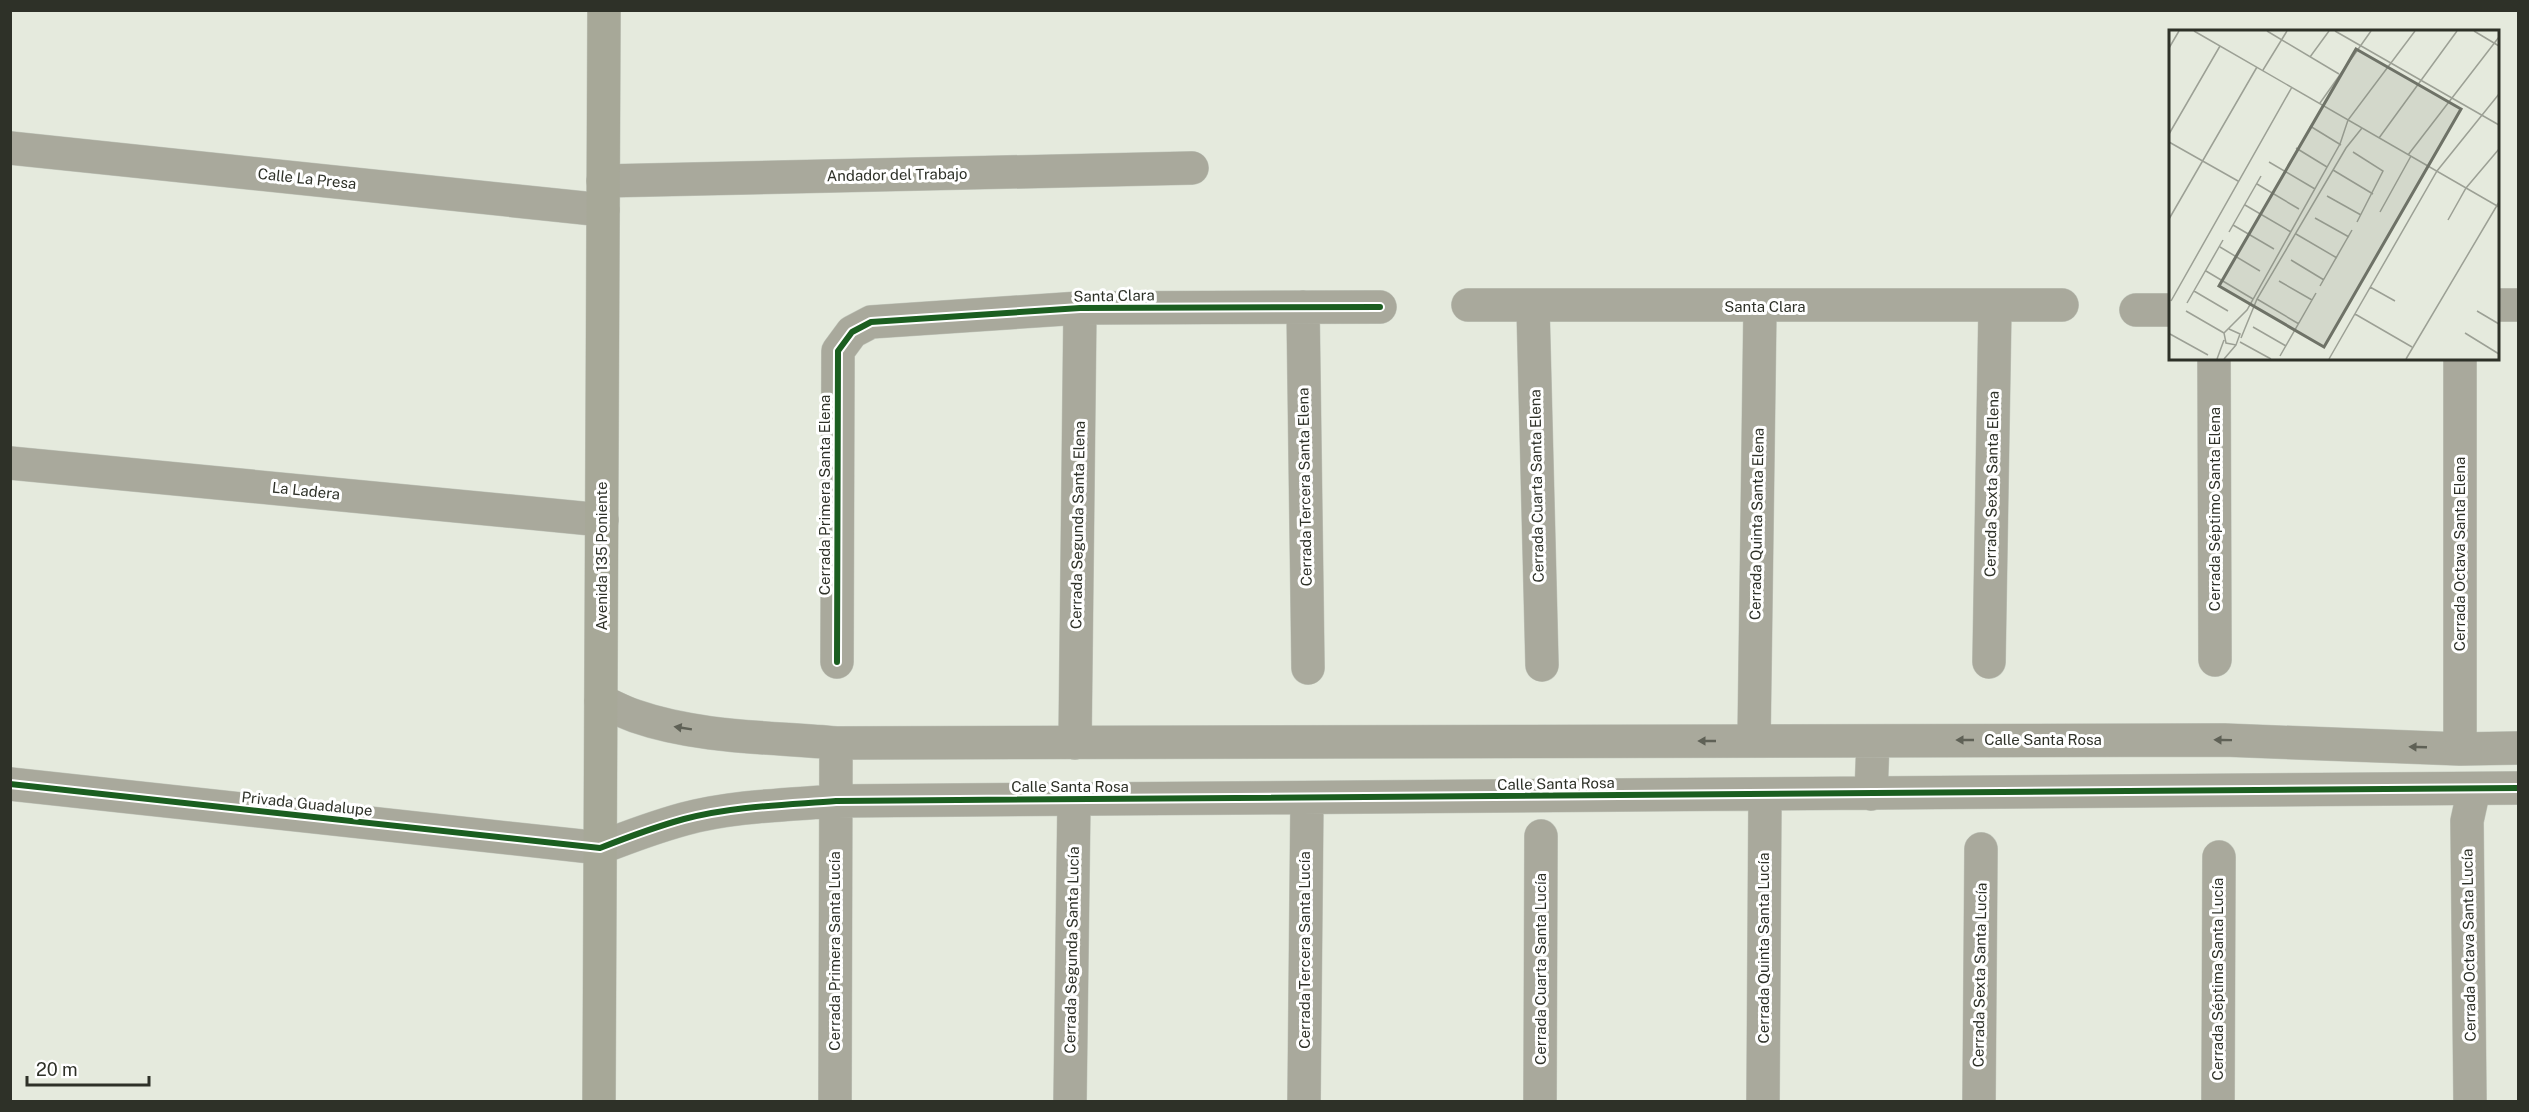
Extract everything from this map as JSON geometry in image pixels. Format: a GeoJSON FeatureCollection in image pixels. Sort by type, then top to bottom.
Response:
{"type":"FeatureCollection","features":[{"type":"Feature","properties":{"kind":"main road","name":"Avenida 135 Poniente"},"geometry":{"type":"LineString","coordinates":[[599,1101],[604,10]]}},
{"type":"Feature","properties":{"kind":"street","name":"Calle La Presa"},"geometry":{"type":"LineString","coordinates":[[10,148],[603,196]]}},
{"type":"Feature","properties":{"kind":"street","name":"Andador del Trabajo"},"geometry":{"type":"LineString","coordinates":[[603,196],[1192,168]]}},
{"type":"Feature","properties":{"kind":"street","name":"Santa Clara"},"geometry":{"type":"LineString","coordinates":[[1468,306],[1995,307],[2062,305]]}},
{"type":"Feature","properties":{"kind":"street"},"geometry":{"type":"LineString","coordinates":[[2499,305],[2518,305]]}},
{"type":"Feature","properties":{"kind":"street","name":"Cerrada Tercera Santa Elena"},"geometry":{"type":"LineString","coordinates":[[1303,307],[1308,668]]}},
{"type":"Feature","properties":{"kind":"street","name":"Santa Clara"},"geometry":{"type":"LineString","coordinates":[[852,332],[871,322],[1080,308],[1380,307]]}},
{"type":"Feature","properties":{"kind":"street","name":"Cerrada Cuarta Santa Elena"},"geometry":{"type":"LineString","coordinates":[[1533,307],[1542,665]]}},
{"type":"Feature","properties":{"kind":"street","name":"Cerrada Quinta Santa Elena"},"geometry":{"type":"LineString","coordinates":[[1754,741],[1760,307]]}},
{"type":"Feature","properties":{"kind":"street","name":"Cerrada Sexta Santa Elena"},"geometry":{"type":"LineString","coordinates":[[1989,662],[1995,307]]}},
{"type":"Feature","properties":{"kind":"street","name":"Cerrada Segunda Santa Elena"},"geometry":{"type":"LineString","coordinates":[[1075,743],[1080,308]]}},
{"type":"Feature","properties":{"kind":"street"},"geometry":{"type":"LineString","coordinates":[[2136,310],[2169,310]]}},
{"type":"Feature","properties":{"kind":"street","name":"Cerrada Primera Santa Elena"},"geometry":{"type":"LineString","coordinates":[[837,663],[838,351],[852,332]]}},
{"type":"Feature","properties":{"kind":"street","name":"Cerrada Séptimo Santa Elena"},"geometry":{"type":"LineString","coordinates":[[2214,360],[2215,660]]}},
{"type":"Feature","properties":{"kind":"street","name":"Cerrada Octava Santa Elena"},"geometry":{"type":"LineString","coordinates":[[2460,360],[2460,749]]}},
{"type":"Feature","properties":{"kind":"street","name":"La Ladera"},"geometry":{"type":"LineString","coordinates":[[10,463],[602,520]]}},
{"type":"Feature","properties":{"kind":"street","name":"Calle Santa Rosa"},"geometry":{"type":"LineString","coordinates":[[601,701],[634,716],[669,726],[705,732],[836,743],[2224,740],[2460,749],[2518,748]]}},
{"type":"Feature","properties":{"kind":"street"},"geometry":{"type":"LineString","coordinates":[[1871,794],[1873,741]]}},
{"type":"Feature","properties":{"kind":"street","name":"Cerrada Primera Santa Lucía"},"geometry":{"type":"LineString","coordinates":[[835,1101],[836,743]]}},
{"type":"Feature","properties":{"kind":"street","name":"Privada Guadalupe"},"geometry":{"type":"LineString","coordinates":[[10,783],[600,848]]}},
{"type":"Feature","properties":{"kind":"street","name":"Calle Santa Rosa"},"geometry":{"type":"LineString","coordinates":[[600,848],[686,818],[757,807],[836,801],[2518,788]]}},
{"type":"Feature","properties":{"kind":"street","name":"Cerrada Octava Santa Lucía"},"geometry":{"type":"LineString","coordinates":[[2470,1101],[2467,821],[2474,789]]}},
{"type":"Feature","properties":{"kind":"street","name":"Cerrada Quinta Santa Lucía"},"geometry":{"type":"LineString","coordinates":[[1763,1101],[1765,794]]}},
{"type":"Feature","properties":{"kind":"street","name":"Cerrada Tercera Santa Lucía"},"geometry":{"type":"LineString","coordinates":[[1304,1101],[1306,798]]}},
{"type":"Feature","properties":{"kind":"street","name":"Cerrada Segunda Santa Lucía"},"geometry":{"type":"LineString","coordinates":[[1070,1101],[1074,799]]}},
{"type":"Feature","properties":{"kind":"street","name":"Cerrada Cuarta Santa Lucía"},"geometry":{"type":"LineString","coordinates":[[1540,1101],[1541,837]]}},
{"type":"Feature","properties":{"kind":"street","name":"Cerrada Sexta Santa Lucía"},"geometry":{"type":"LineString","coordinates":[[1979,1101],[1981,849]]}},
{"type":"Feature","properties":{"kind":"street","name":"Cerrada Séptima Santa Lucía"},"geometry":{"type":"LineString","coordinates":[[2218,1101],[2219,857]]}},
{"type":"Feature","properties":{"kind":"cycle path"},"geometry":{"type":"LineString","coordinates":[[837,662],[838,351],[852,332],[871,322],[1080,308],[1380,307]]}},
{"type":"Feature","properties":{"kind":"cycle path"},"geometry":{"type":"LineString","coordinates":[[10,784],[600,848],[663,825],[721,811],[836,801],[2518,788]]}}]}
